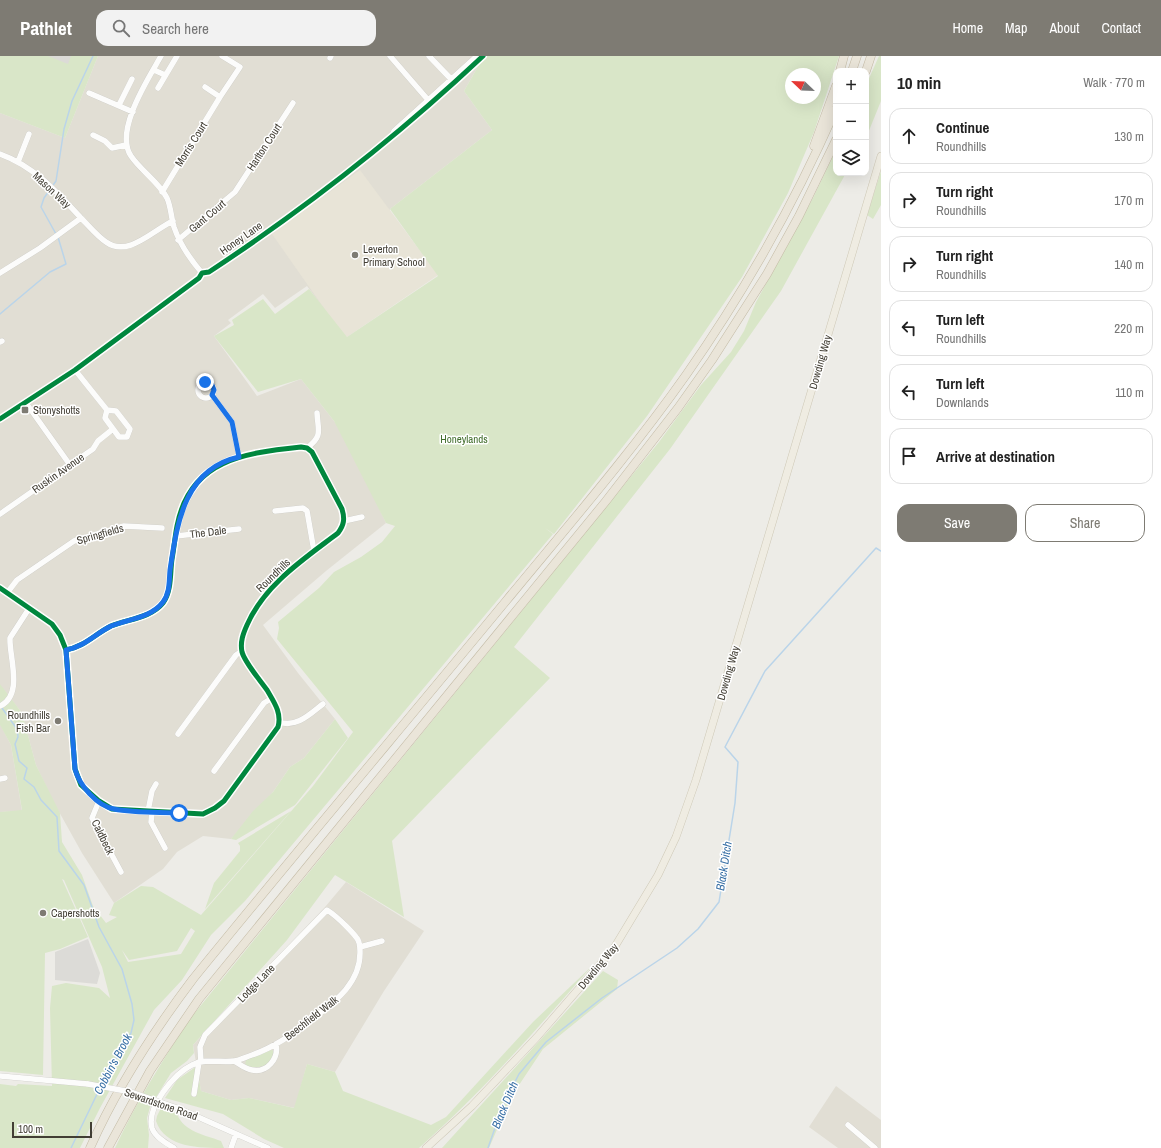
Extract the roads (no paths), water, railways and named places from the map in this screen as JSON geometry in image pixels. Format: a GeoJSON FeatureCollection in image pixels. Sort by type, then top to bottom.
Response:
{"type":"FeatureCollection","features":[{"type":"Feature","properties":{"kind":"highway"},"geometry":{"type":"LineString","coordinates":[[841,68],[844,56]]}},
{"type":"Feature","properties":{"kind":"highway"},"geometry":{"type":"LineString","coordinates":[[853,68],[858,56]]}},
{"type":"Feature","properties":{"kind":"highway"},"geometry":{"type":"LineString","coordinates":[[867,68],[871,56]]}},
{"type":"Feature","properties":{"kind":"highway"},"geometry":{"type":"LineString","coordinates":[[806,174],[821,125],[833,94]]}},
{"type":"Feature","properties":{"kind":"highway"},"geometry":{"type":"LineString","coordinates":[[90,1148],[112,1104],[141,1053],[193,979],[595,493],[669,399],[738,297],[766,249],[806,174],[833,116]]}},
{"type":"Feature","properties":{"kind":"highway"},"geometry":{"type":"LineString","coordinates":[[108,1148],[150,1071],[199,999],[601,506],[695,384],[767,274],[805,203],[833,146]]}},
{"type":"Feature","properties":{"kind":"main road","name":"Dowding Way"},"geometry":{"type":"LineString","coordinates":[[426,1148],[452,1125],[537,1037],[614,948],[658,875],[676,837],[698,773],[881,156]]}},
{"type":"Feature","properties":{"kind":"main road","name":"Dowding Way"},"geometry":{"type":"LineString","coordinates":[[435,1148],[452,1125]]}},
{"type":"Feature","properties":{"kind":"street"},"geometry":{"type":"LineString","coordinates":[[161,56],[132,112],[127,132],[126,145],[132,158],[162,192],[170,206],[178,240],[202,274]]}},
{"type":"Feature","properties":{"kind":"street"},"geometry":{"type":"LineString","coordinates":[[158,88],[177,56]]}},
{"type":"Feature","properties":{"kind":"street","name":"Morris Court"},"geometry":{"type":"LineString","coordinates":[[162,192],[240,67],[222,56]]}},
{"type":"Feature","properties":{"kind":"street"},"geometry":{"type":"LineString","coordinates":[[390,56],[430,101]]}},
{"type":"Feature","properties":{"kind":"street"},"geometry":{"type":"LineString","coordinates":[[429,56],[450,78]]}},
{"type":"Feature","properties":{"kind":"street","name":"Honey Lane"},"geometry":{"type":"LineString","coordinates":[[430,101],[450,78],[477,56]]}},
{"type":"Feature","properties":{"kind":"street","name":"Honey Lane"},"geometry":{"type":"LineString","coordinates":[[0,418],[26,403],[75,370],[199,278],[202,274],[209,272],[286,218],[393,136],[394,131],[483,56]]}},
{"type":"Feature","properties":{"kind":"street"},"geometry":{"type":"LineString","coordinates":[[154,70],[165,76]]}},
{"type":"Feature","properties":{"kind":"street"},"geometry":{"type":"LineString","coordinates":[[119,106],[132,79]]}},
{"type":"Feature","properties":{"kind":"street"},"geometry":{"type":"LineString","coordinates":[[205,87],[220,97]]}},
{"type":"Feature","properties":{"kind":"street"},"geometry":{"type":"LineString","coordinates":[[89,93],[132,112]]}},
{"type":"Feature","properties":{"kind":"street","name":"Harlton Court"},"geometry":{"type":"LineString","coordinates":[[235,192],[293,103]]}},
{"type":"Feature","properties":{"kind":"street"},"geometry":{"type":"LineString","coordinates":[[18,162],[29,134]]}},
{"type":"Feature","properties":{"kind":"street"},"geometry":{"type":"LineString","coordinates":[[93,135],[105,141],[112,148],[126,145]]}},
{"type":"Feature","properties":{"kind":"street","name":"Mason Way"},"geometry":{"type":"LineString","coordinates":[[0,154],[18,162],[48,184],[106,242],[113,246],[131,246],[163,225],[173,221]]}},
{"type":"Feature","properties":{"kind":"street","name":"Gant Court"},"geometry":{"type":"LineString","coordinates":[[178,240],[235,192]]}},
{"type":"Feature","properties":{"kind":"street","name":"Mason Way"},"geometry":{"type":"LineString","coordinates":[[0,271],[40,248],[81,218]]}},
{"type":"Feature","properties":{"kind":"street"},"geometry":{"type":"LineString","coordinates":[[75,370],[107,410],[116,411],[130,429],[127,437],[120,437],[113,429],[105,418],[107,410]]}},
{"type":"Feature","properties":{"kind":"street"},"geometry":{"type":"LineString","coordinates":[[212,395],[232,422],[239,457]]}},
{"type":"Feature","properties":{"kind":"street"},"geometry":{"type":"LineString","coordinates":[[26,403],[70,465]]}},
{"type":"Feature","properties":{"kind":"street"},"geometry":{"type":"LineString","coordinates":[[307,448],[317,440],[317,413]]}},
{"type":"Feature","properties":{"kind":"street","name":"Ruskin Avenue"},"geometry":{"type":"LineString","coordinates":[[0,514],[93,449],[98,441],[113,429]]}},
{"type":"Feature","properties":{"kind":"street"},"geometry":{"type":"LineString","coordinates":[[66,650],[87,643],[112,626],[145,615],[155,610],[163,603],[168,592],[177,526],[182,511],[197,483],[212,469],[231,459],[257,452],[301,447],[307,448],[312,452],[342,509],[344,521],[362,517]]}},
{"type":"Feature","properties":{"kind":"street"},"geometry":{"type":"LineString","coordinates":[[275,512],[303,508],[307,511],[314,551]]}},
{"type":"Feature","properties":{"kind":"street","name":"Roundhills"},"geometry":{"type":"LineString","coordinates":[[242,650],[242,635],[262,598],[283,576],[338,533],[343,526],[344,521]]}},
{"type":"Feature","properties":{"kind":"street","name":"Springfields"},"geometry":{"type":"LineString","coordinates":[[7,593],[17,580],[74,541],[124,526],[162,528]]}},
{"type":"Feature","properties":{"kind":"street","name":"The Dale"},"geometry":{"type":"LineString","coordinates":[[176,536],[239,529]]}},
{"type":"Feature","properties":{"kind":"street"},"geometry":{"type":"LineString","coordinates":[[0,588],[30,607],[52,624],[60,635],[66,650],[75,769],[81,785],[99,801],[112,809],[203,814],[224,802],[279,722],[278,711],[272,698],[242,650],[236,655],[178,734]]}},
{"type":"Feature","properties":{"kind":"street"},"geometry":{"type":"LineString","coordinates":[[3,705],[12,693],[13,684],[14,669],[10,638],[30,607]]}},
{"type":"Feature","properties":{"kind":"street"},"geometry":{"type":"LineString","coordinates":[[214,772],[264,703],[272,698]]}},
{"type":"Feature","properties":{"kind":"street"},"geometry":{"type":"LineString","coordinates":[[279,722],[290,724],[297,722],[323,704]]}},
{"type":"Feature","properties":{"kind":"street"},"geometry":{"type":"LineString","coordinates":[[156,784],[152,791],[150,812],[151,822],[165,848]]}},
{"type":"Feature","properties":{"kind":"street","name":"Caldbeck"},"geometry":{"type":"LineString","coordinates":[[99,801],[92,818],[121,872]]}},
{"type":"Feature","properties":{"kind":"street","name":"Lodge Lane"},"geometry":{"type":"LineString","coordinates":[[200,1062],[200,1047],[205,1035],[327,910],[335,915],[357,938],[360,947]]}},
{"type":"Feature","properties":{"kind":"street"},"geometry":{"type":"LineString","coordinates":[[360,947],[382,941]]}},
{"type":"Feature","properties":{"kind":"street","name":"Beechfield Walk"},"geometry":{"type":"LineString","coordinates":[[174,1148],[154,1131],[151,1123],[152,1115],[161,1095],[172,1080],[192,1065],[200,1062],[234,1061],[253,1055],[290,1036],[334,1002],[349,986],[357,971],[360,947]]}},
{"type":"Feature","properties":{"kind":"street","name":"Beechfield Walk"},"geometry":{"type":"LineString","coordinates":[[234,1061],[249,1069],[261,1070],[273,1061],[277,1051],[276,1044]]}},
{"type":"Feature","properties":{"kind":"street"},"geometry":{"type":"LineString","coordinates":[[194,1094],[200,1062]]}},
{"type":"Feature","properties":{"kind":"street","name":"Sewardstone Road"},"geometry":{"type":"LineString","coordinates":[[0,1076],[88,1084],[131,1092],[180,1109],[268,1148]]}},
{"type":"Feature","properties":{"kind":"street"},"geometry":{"type":"LineString","coordinates":[[848,1125],[875,1148]]}},
{"type":"Feature","properties":{"kind":"street"},"geometry":{"type":"LineString","coordinates":[[231,1148],[236,1134]]}},
{"type":"Feature","properties":{"kind":"waterway"},"geometry":{"type":"LineString","coordinates":[[56,234],[41,207],[44,198],[56,181],[64,129],[72,101],[93,56]]}},
{"type":"Feature","properties":{"kind":"waterway"},"geometry":{"type":"LineString","coordinates":[[0,314],[50,272],[66,264],[58,237]]}},
{"type":"Feature","properties":{"kind":"waterway","name":"Black Ditch"},"geometry":{"type":"LineString","coordinates":[[488,1148],[503,1105],[519,1074],[546,1042],[602,998],[677,948],[698,929],[719,902],[735,803],[738,762],[725,747],[765,671],[876,548],[881,551]]}},
{"type":"Feature","properties":{"kind":"waterway","name":"Cobbin's Brook"},"geometry":{"type":"LineString","coordinates":[[2,708],[17,729],[18,737],[15,744],[19,761],[27,768],[24,779],[34,787],[41,800],[57,817],[59,851],[84,885],[99,927],[122,969],[132,1004],[134,1020],[131,1033],[101,1084]]}},
{"type":"Feature","properties":{"kind":"waterway","name":"Cobbin's Brook"},"geometry":{"type":"LineString","coordinates":[[71,1148],[100,1088]]}},
{"type":"Feature","properties":{"kind":"place","name":"Leverton Primary School"},"geometry":{"type":"Point","coordinates":[355,255]}},
{"type":"Feature","properties":{"kind":"place","name":"Stonyshotts"},"geometry":{"type":"Point","coordinates":[25,410]}},
{"type":"Feature","properties":{"kind":"place","name":"Roundhills Fish Bar"},"geometry":{"type":"Point","coordinates":[58,721]}},
{"type":"Feature","properties":{"kind":"place","name":"Capershotts"},"geometry":{"type":"Point","coordinates":[43,913]}},
{"type":"Feature","properties":{"kind":"park label","name":"Honeylands"},"geometry":{"type":"Point","coordinates":[464,439]}}]}
